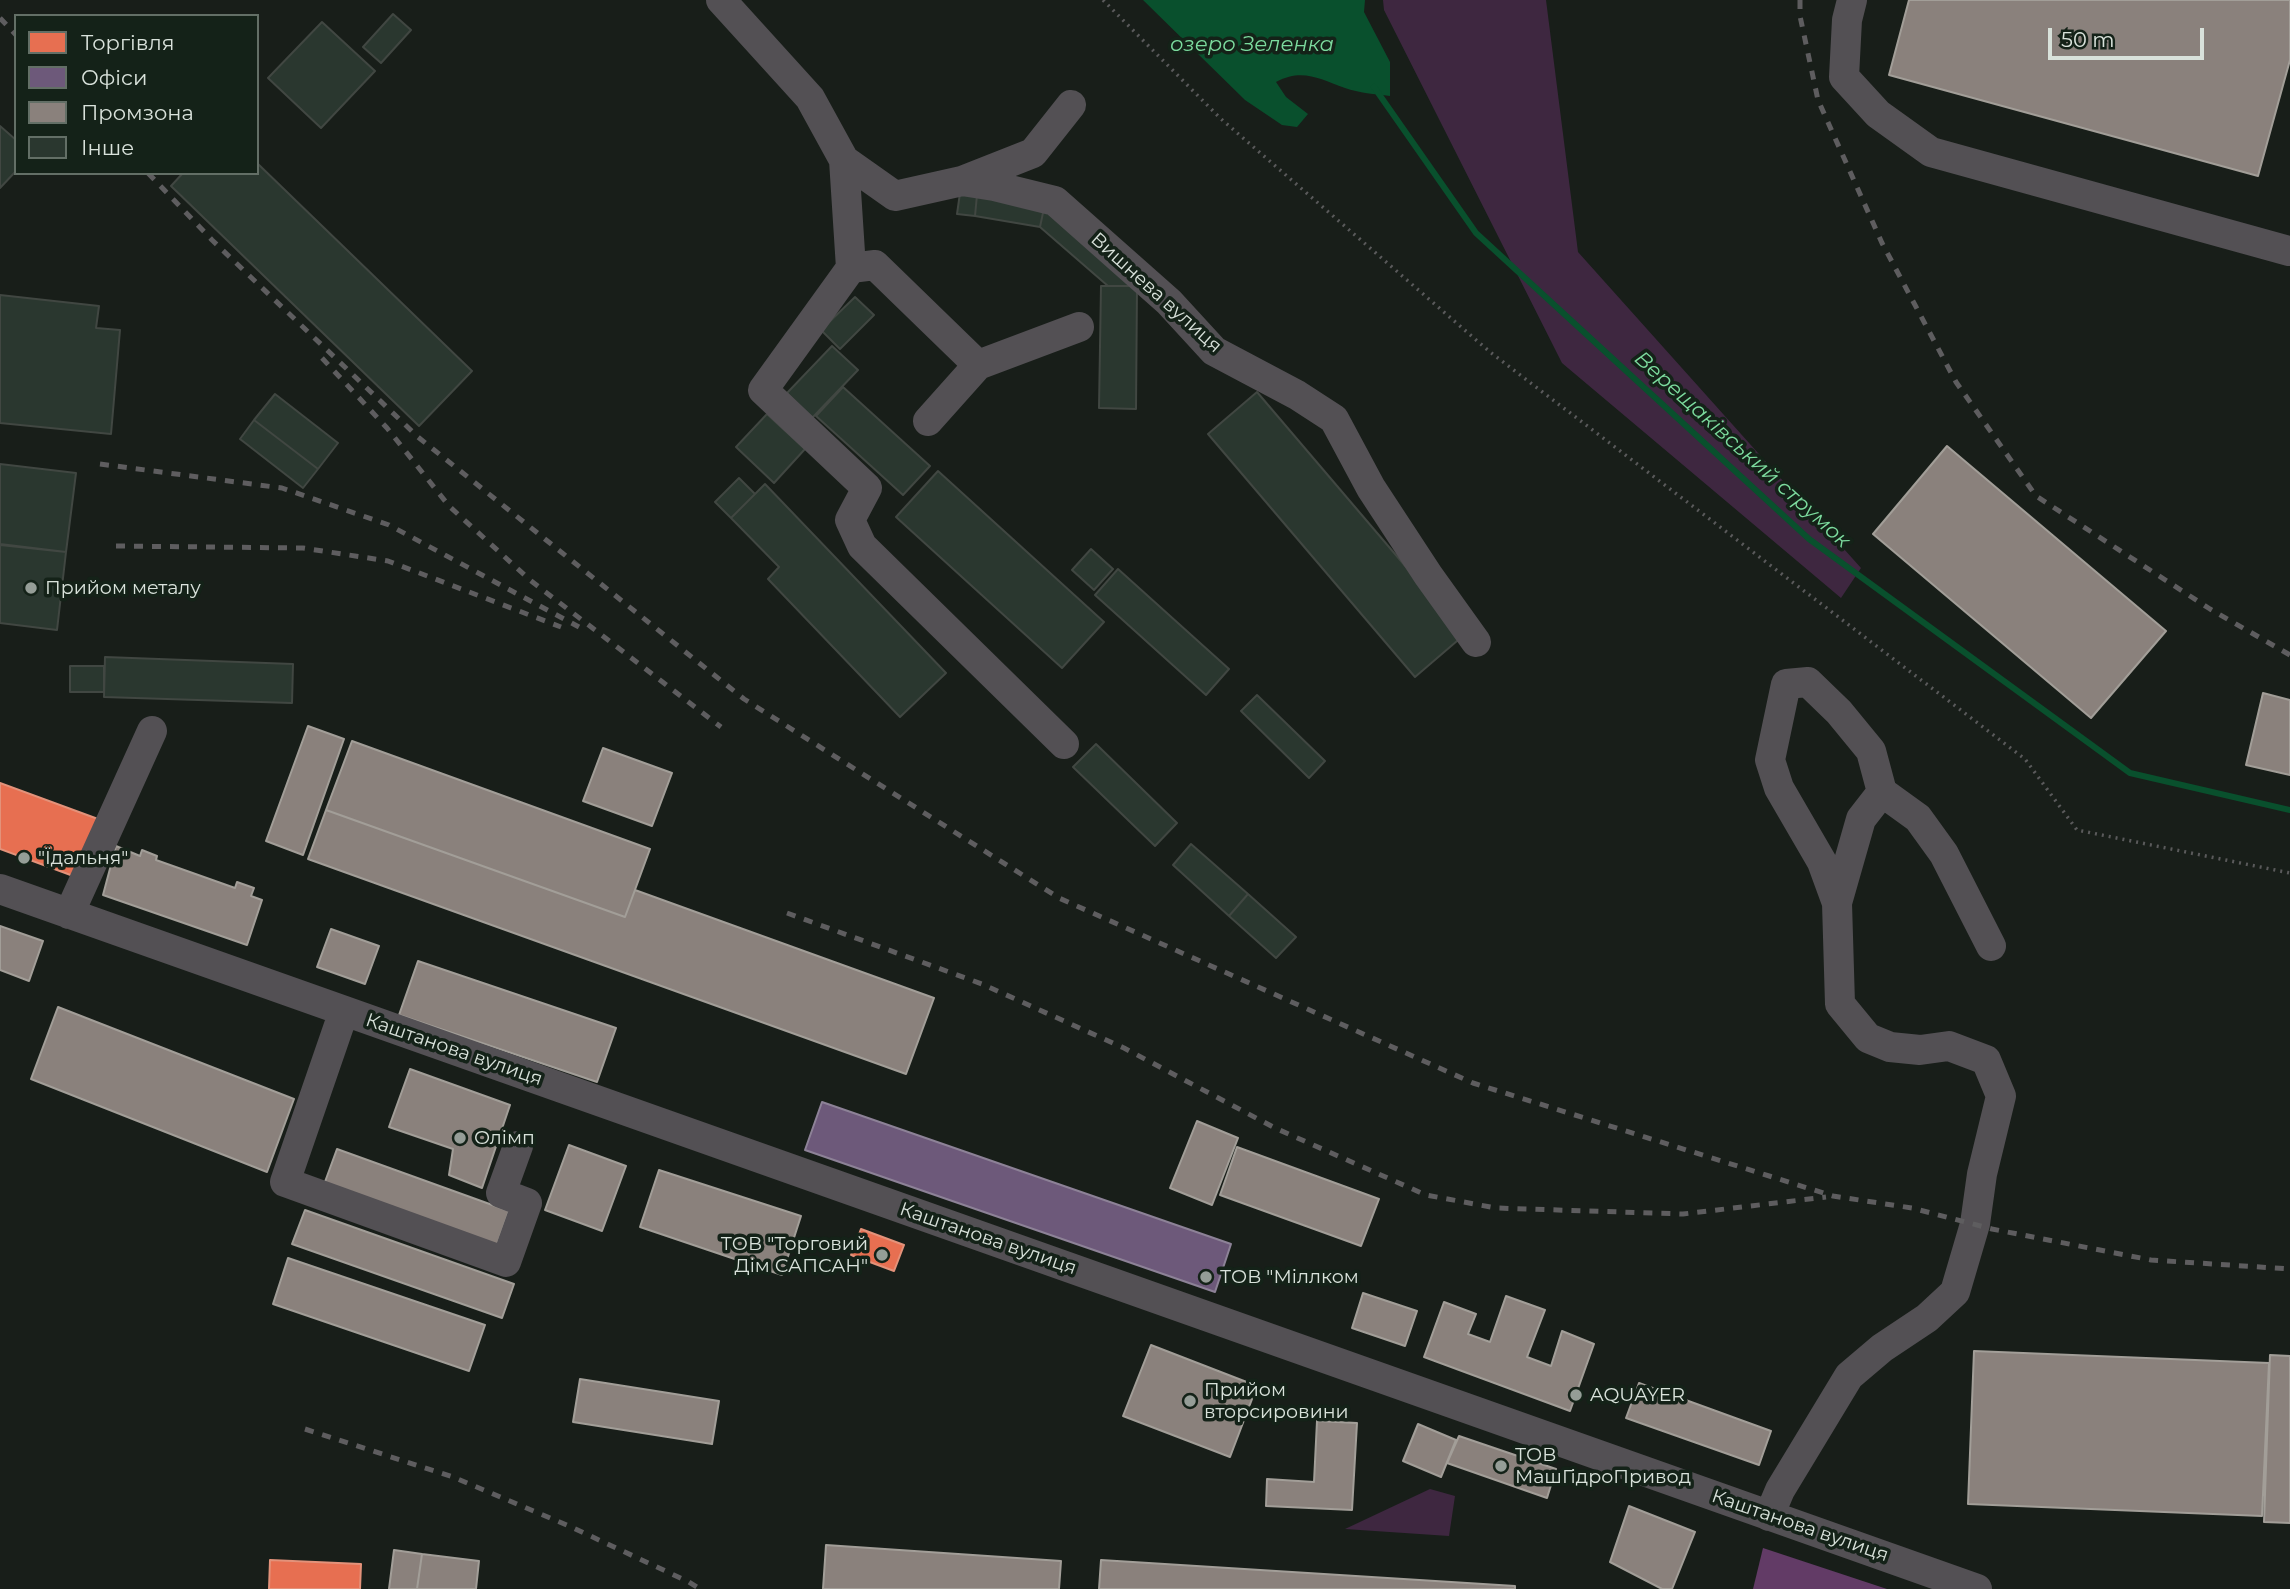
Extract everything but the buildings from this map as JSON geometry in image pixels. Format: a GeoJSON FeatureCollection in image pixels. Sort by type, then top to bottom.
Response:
{"type":"FeatureCollection","features":[{"type":"Feature","properties":{"kind":"street","name":"Вишнева вулиця"},"geometry":{"type":"LineString","coordinates":[[721,0],[810,98],[844,160],[851,268]]}},
{"type":"Feature","properties":{"kind":"street"},"geometry":{"type":"LineString","coordinates":[[1852,0],[1847,20],[1844,77],[1878,114],[1931,152],[2290,250]]}},
{"type":"Feature","properties":{"kind":"street","name":"Вишнева вулиця"},"geometry":{"type":"LineString","coordinates":[[844,160],[895,196],[962,181],[1033,153],[1071,106]]}},
{"type":"Feature","properties":{"kind":"street","name":"Вишнева вулиця"},"geometry":{"type":"LineString","coordinates":[[962,181],[1055,201],[1169,302],[1214,351],[1297,395],[1334,419],[1371,488],[1476,642]]}},
{"type":"Feature","properties":{"kind":"street"},"geometry":{"type":"LineString","coordinates":[[978,365],[875,265],[851,268],[762,390],[867,488],[850,520],[862,546],[1064,744]]}},
{"type":"Feature","properties":{"kind":"street"},"geometry":{"type":"LineString","coordinates":[[928,421],[978,365],[1079,327]]}},
{"type":"Feature","properties":{"kind":"street"},"geometry":{"type":"LineString","coordinates":[[1837,903],[1822,862],[1779,788],[1770,760],[1786,684],[1808,681],[1839,712],[1871,751],[1881,792],[1918,818],[1944,854],[1991,946]]}},
{"type":"Feature","properties":{"kind":"street"},"geometry":{"type":"LineString","coordinates":[[69,914],[152,732]]}},
{"type":"Feature","properties":{"kind":"street"},"geometry":{"type":"LineString","coordinates":[[1769,1516],[1780,1490],[1849,1376],[1881,1348],[1927,1318],[1955,1292],[1975,1224],[1982,1174],[2001,1096],[1986,1060],[1949,1046],[1920,1050],[1890,1046],[1868,1038],[1840,1004],[1837,903],[1861,820],[1881,792]]}},
{"type":"Feature","properties":{"kind":"street","name":"Каштанова вулиця"},"geometry":{"type":"LineString","coordinates":[[0,889],[1977,1589]]}},
{"type":"Feature","properties":{"kind":"street"},"geometry":{"type":"LineString","coordinates":[[344,1011],[285,1182],[506,1262],[527,1202],[501,1194],[518,1146]]}},
{"type":"Feature","properties":{"kind":"path"},"geometry":{"type":"LineString","coordinates":[[1103,0],[1220,118],[1490,352],[2025,759],[2077,830],[2290,873]]}},
{"type":"Feature","properties":{"kind":"shaded area"},"geometry":{"type":"Polygon","coordinates":[[[1383,0],[1546,0],[1578,252],[1861,568],[1841,598],[1562,363],[1384,10],[1383,0]]]}},
{"type":"Feature","properties":{"kind":"shaded area"},"geometry":{"type":"Polygon","coordinates":[[[1430,1489],[1455,1496],[1449,1536],[1345,1529],[1430,1489]]]}},
{"type":"Feature","properties":{"kind":"shaded area"},"geometry":{"type":"Polygon","coordinates":[[[1763,1548],[1887,1589],[1753,1589],[1763,1548]]]}},
{"type":"Feature","properties":{"kind":"water","name":"озеро Зеленка"},"geometry":{"type":"Polygon","coordinates":[[[1143,0],[1365,0],[1364,12],[1390,62],[1390,96],[1356,91],[1311,76],[1286,78],[1276,82],[1286,97],[1308,114],[1297,127],[1282,125],[1245,100],[1143,0]]]}},
{"type":"Feature","properties":{"kind":"waterway","name":"Верещаківський струмок"},"geometry":{"type":"LineString","coordinates":[[1374,87],[1476,233],[1809,539],[2130,773],[2290,810]]}},
{"type":"Feature","properties":{"kind":"railway"},"geometry":{"type":"LineString","coordinates":[[1800,0],[1800,16],[1818,100],[1882,243],[1956,382],[2036,496],[2210,609],[2290,655]]}},
{"type":"Feature","properties":{"kind":"railway"},"geometry":{"type":"LineString","coordinates":[[0,18],[14,33]]}},
{"type":"Feature","properties":{"kind":"railway"},"geometry":{"type":"LineString","coordinates":[[150,175],[212,240],[418,437],[744,699],[1059,898],[1473,1083],[1833,1196],[1912,1208],[1992,1229],[2151,1260],[2290,1269]]}},
{"type":"Feature","properties":{"kind":"railway"},"geometry":{"type":"LineString","coordinates":[[322,358],[387,428],[449,506],[530,580],[721,727]]}},
{"type":"Feature","properties":{"kind":"railway"},"geometry":{"type":"LineString","coordinates":[[100,464],[282,488],[389,525],[579,627]]}},
{"type":"Feature","properties":{"kind":"railway"},"geometry":{"type":"LineString","coordinates":[[116,546],[303,548],[388,561],[561,627]]}},
{"type":"Feature","properties":{"kind":"railway"},"geometry":{"type":"LineString","coordinates":[[787,913],[982,984],[1124,1048],[1275,1128],[1426,1195],[1496,1208],[1683,1214],[1826,1197]]}},
{"type":"Feature","properties":{"kind":"railway"},"geometry":{"type":"LineString","coordinates":[[305,1429],[453,1477],[569,1526],[700,1589]]}},
{"type":"Feature","properties":{"kind":"place","name":"Прийом металу"},"geometry":{"type":"Point","coordinates":[31,588]}},
{"type":"Feature","properties":{"kind":"place","name":"\"Їдальня\""},"geometry":{"type":"Point","coordinates":[24,858]}},
{"type":"Feature","properties":{"kind":"place","name":"Олімп"},"geometry":{"type":"Point","coordinates":[460,1138]}},
{"type":"Feature","properties":{"kind":"place","name":"ТОВ \"Торговий Дім САПСАН\""},"geometry":{"type":"Point","coordinates":[882,1255]}},
{"type":"Feature","properties":{"kind":"place","name":"ТОВ \"Міллком"},"geometry":{"type":"Point","coordinates":[1206,1277]}},
{"type":"Feature","properties":{"kind":"place","name":"AQUAYER"},"geometry":{"type":"Point","coordinates":[1576,1395]}},
{"type":"Feature","properties":{"kind":"place","name":"Прийом вторсировини"},"geometry":{"type":"Point","coordinates":[1190,1401]}},
{"type":"Feature","properties":{"kind":"place","name":"ТОВ МашГідроПривод"},"geometry":{"type":"Point","coordinates":[1501,1466]}}]}
